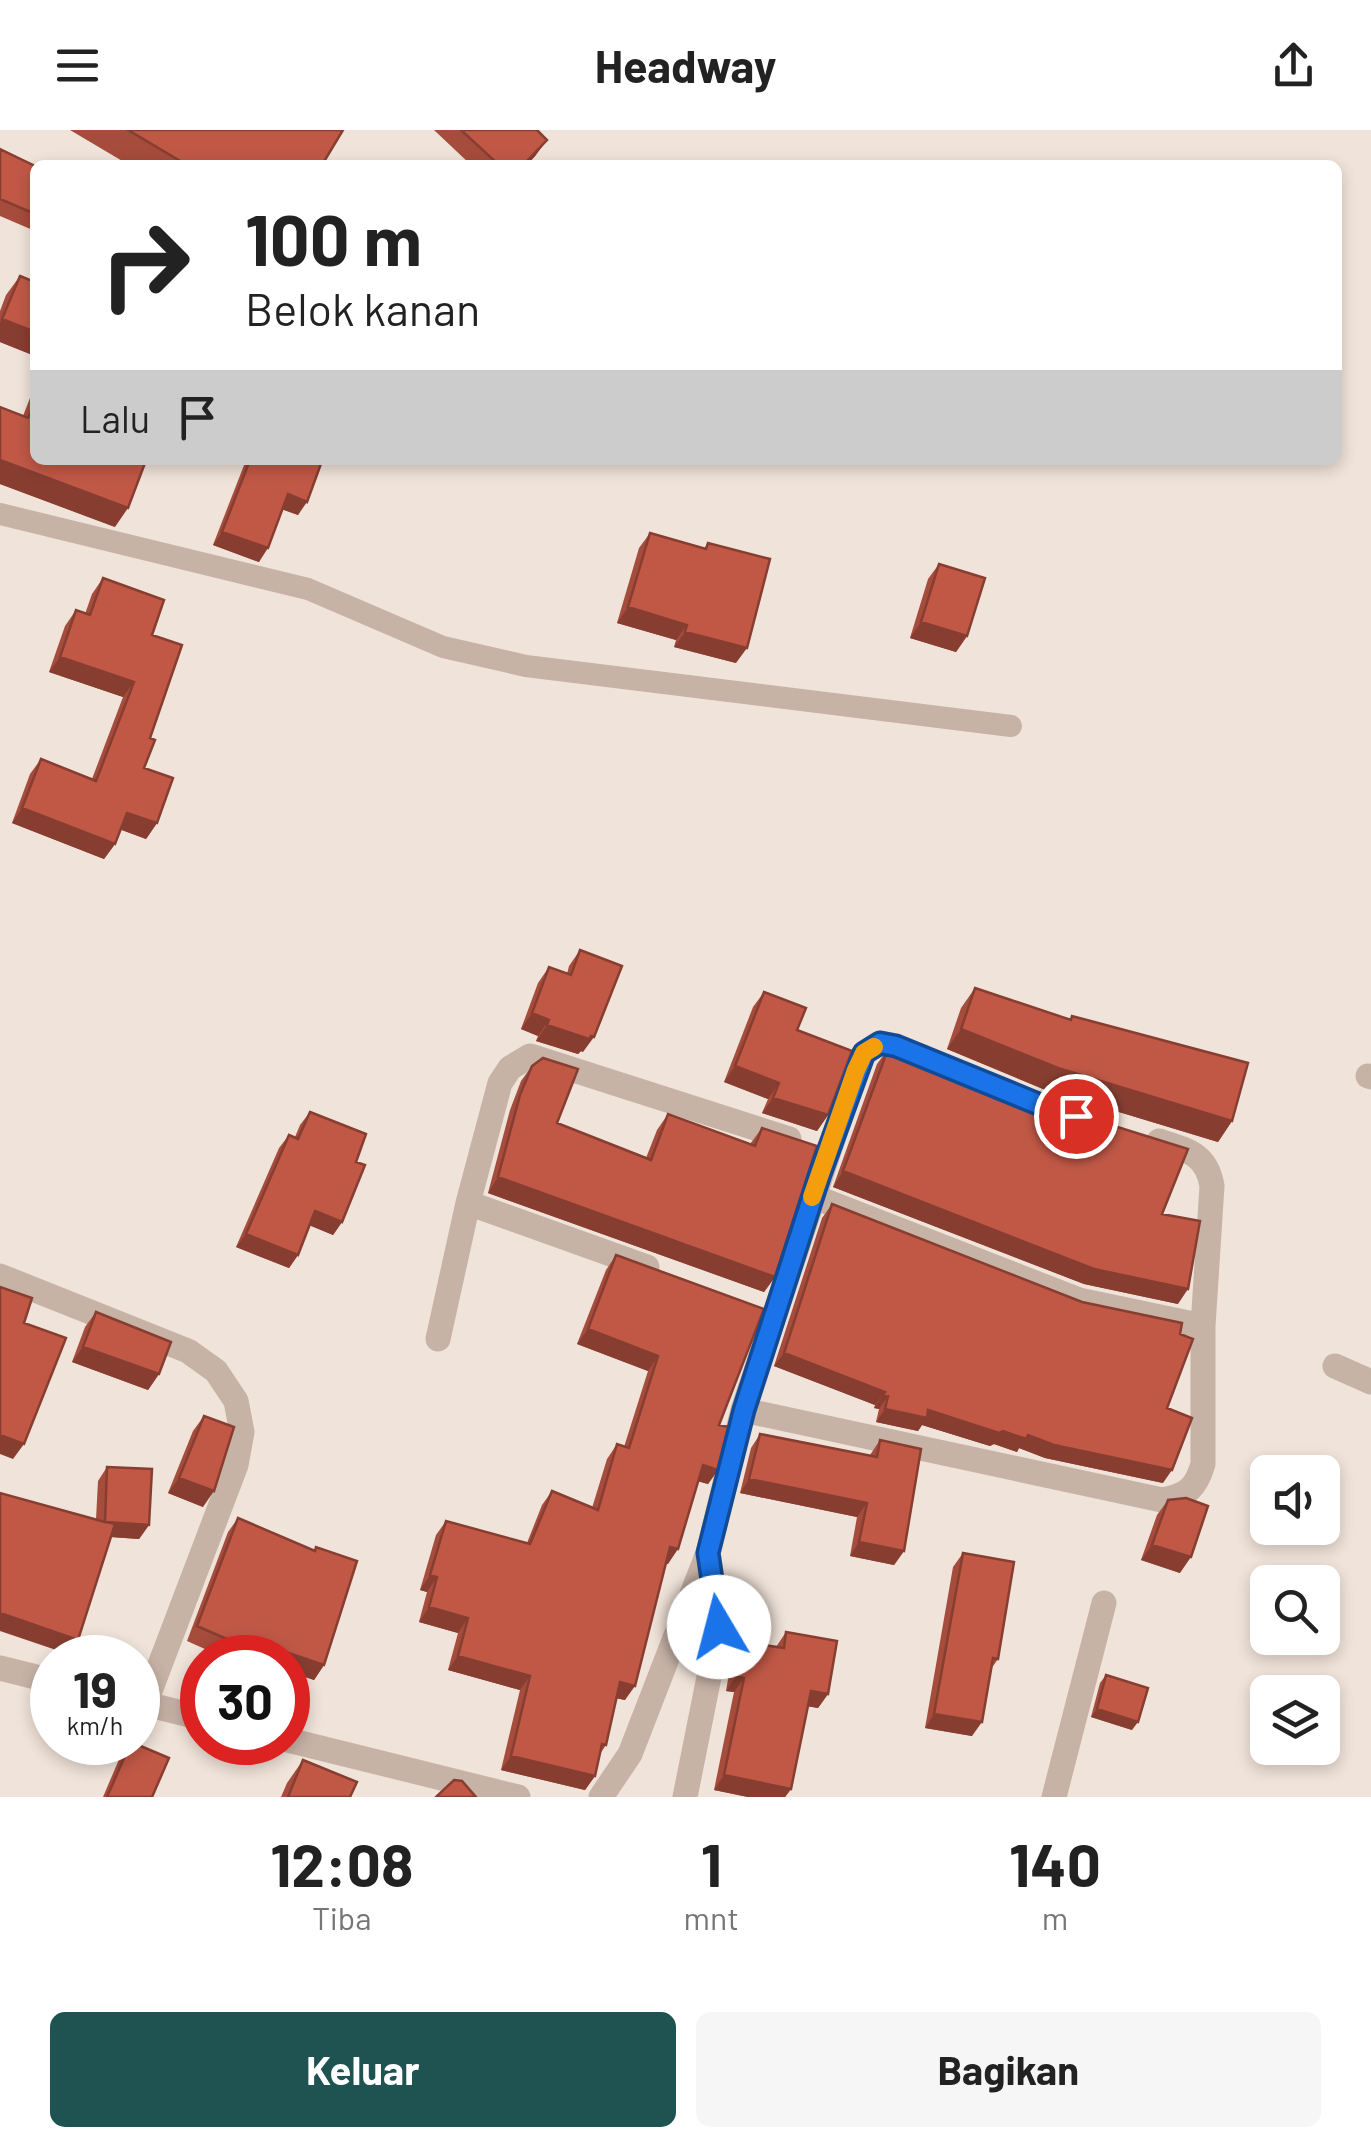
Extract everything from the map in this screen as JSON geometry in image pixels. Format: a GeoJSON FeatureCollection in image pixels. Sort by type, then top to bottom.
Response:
{"type":"FeatureCollection","features":[{"type":"Feature","properties":{"kind":"street"},"geometry":{"type":"LineString","coordinates":[[601,1797],[630,1754],[708,1553],[765,1310],[864,1053],[880,1043],[950,1068]]}},
{"type":"Feature","properties":{"kind":"street"},"geometry":{"type":"LineString","coordinates":[[438,1339],[500,1083],[510,1068],[530,1056],[828,1151]]}},
{"type":"Feature","properties":{"kind":"street"},"geometry":{"type":"LineString","coordinates":[[744,1410],[1162,1500],[1182,1497],[1197,1486],[1204,1464],[1210,1171],[1202,1158],[1188,1150],[1132,1133]]}},
{"type":"Feature","properties":{"kind":"street"},"geometry":{"type":"LineString","coordinates":[[812,1196],[1079,1300],[1204,1326]]}},
{"type":"Feature","properties":{"kind":"street"},"geometry":{"type":"LineString","coordinates":[[468,1203],[666,1274]]}},
{"type":"Feature","properties":{"kind":"street"},"geometry":{"type":"LineString","coordinates":[[0,1276],[188,1352],[216,1372],[236,1401],[242,1432],[236,1465],[160,1655]]}},
{"type":"Feature","properties":{"kind":"street"},"geometry":{"type":"LineString","coordinates":[[1336,1366],[1371,1382]]}},
{"type":"Feature","properties":{"kind":"street"},"geometry":{"type":"LineString","coordinates":[[685,1797],[719,1627],[708,1553]]}},
{"type":"Feature","properties":{"kind":"street"},"geometry":{"type":"LineString","coordinates":[[1054,1797],[1104,1603]]}},
{"type":"Feature","properties":{"kind":"street"},"geometry":{"type":"LineString","coordinates":[[0,1668],[30,1676]]}},
{"type":"Feature","properties":{"kind":"street"},"geometry":{"type":"LineString","coordinates":[[310,1745],[518,1797]]}},
{"type":"Feature","properties":{"kind":"lane"},"geometry":{"type":"LineString","coordinates":[[0,514],[308,589],[443,647],[526,666],[1011,726]]}},
{"type":"Feature","properties":{"kind":"building"},"geometry":{"type":"Polygon","coordinates":[[[128,130],[343,130],[325,160],[179,160],[128,130]]]}},
{"type":"Feature","properties":{"kind":"building"},"geometry":{"type":"Polygon","coordinates":[[[461,130],[537,130],[547,140],[528,160],[494,160],[461,130]]]}},
{"type":"Feature","properties":{"kind":"building"},"geometry":{"type":"Polygon","coordinates":[[[0,149],[30,164],[30,212],[0,199],[0,149]]]}},
{"type":"Feature","properties":{"kind":"building"},"geometry":{"type":"Polygon","coordinates":[[[20,276],[30,280],[30,330],[2,319],[20,276]]]}},
{"type":"Feature","properties":{"kind":"building"},"geometry":{"type":"Polygon","coordinates":[[[0,407],[28,418],[30,413],[30,465],[144,465],[128,508],[0,460],[0,407]]]}},
{"type":"Feature","properties":{"kind":"building"},"geometry":{"type":"Polygon","coordinates":[[[248,465],[321,465],[307,502],[288,494],[268,548],[222,532],[248,465]]]}},
{"type":"Feature","properties":{"kind":"building"},"geometry":{"type":"Polygon","coordinates":[[[650,533],[706,549],[708,543],[770,559],[747,648],[685,632],[687,625],[628,607],[650,533]]]}},
{"type":"Feature","properties":{"kind":"building"},"geometry":{"type":"Polygon","coordinates":[[[939,564],[985,578],[967,636],[921,622],[939,564]]]}},
{"type":"Feature","properties":{"kind":"building"},"geometry":{"type":"Polygon","coordinates":[[[103,578],[164,600],[152,635],[182,645],[150,738],[155,740],[144,768],[173,778],[157,823],[127,813],[115,844],[22,808],[41,759],[96,781],[134,682],[60,657],[76,610],[90,615],[103,578]]]}},
{"type":"Feature","properties":{"kind":"building"},"geometry":{"type":"Polygon","coordinates":[[[580,950],[622,966],[594,1037],[589,1039],[547,1025],[549,1020],[532,1013],[549,967],[571,975],[580,950]]]}},
{"type":"Feature","properties":{"kind":"building"},"geometry":{"type":"Polygon","coordinates":[[[975,988],[1071,1020],[1072,1016],[1248,1063],[1232,1121],[1058,1068],[961,1029],[975,988]]]}},
{"type":"Feature","properties":{"kind":"building"},"geometry":{"type":"Polygon","coordinates":[[[764,992],[806,1008],[797,1030],[852,1051],[828,1115],[773,1098],[779,1083],[735,1066],[764,992]]]}},
{"type":"Feature","properties":{"kind":"building"},"geometry":{"type":"Polygon","coordinates":[[[894,1045],[1044,1104],[1188,1149],[1162,1214],[1200,1221],[1188,1289],[1094,1269],[843,1171],[888,1049],[894,1045]]]}},
{"type":"Feature","properties":{"kind":"building"},"geometry":{"type":"Polygon","coordinates":[[[543,1058],[578,1069],[557,1123],[651,1160],[668,1114],[755,1146],[762,1128],[817,1146],[775,1277],[498,1177],[520,1095],[532,1066],[543,1058]]]}},
{"type":"Feature","properties":{"kind":"building"},"geometry":{"type":"Polygon","coordinates":[[[310,1112],[366,1134],[356,1162],[365,1165],[342,1222],[315,1211],[298,1255],[246,1234],[289,1135],[298,1139],[310,1112]]]}},
{"type":"Feature","properties":{"kind":"building"},"geometry":{"type":"Polygon","coordinates":[[[832,1204],[1082,1302],[1182,1323],[1180,1334],[1193,1339],[1167,1408],[1192,1418],[1172,1470],[1054,1445],[1028,1435],[1026,1439],[999,1433],[928,1410],[927,1418],[885,1409],[885,1392],[784,1353],[832,1204]]]}},
{"type":"Feature","properties":{"kind":"building"},"geometry":{"type":"Polygon","coordinates":[[[616,1255],[764,1309],[719,1425],[729,1427],[718,1470],[703,1465],[678,1549],[670,1547],[635,1686],[620,1682],[595,1776],[511,1756],[530,1676],[458,1656],[468,1618],[429,1607],[437,1577],[430,1575],[446,1521],[530,1544],[552,1491],[598,1510],[617,1444],[629,1448],[658,1356],[588,1329],[616,1255]]]}},
{"type":"Feature","properties":{"kind":"building"},"geometry":{"type":"Polygon","coordinates":[[[0,1287],[32,1298],[24,1323],[66,1338],[24,1444],[0,1435],[0,1287]]]}},
{"type":"Feature","properties":{"kind":"building"},"geometry":{"type":"Polygon","coordinates":[[[96,1312],[171,1342],[159,1374],[83,1347],[96,1312]]]}},
{"type":"Feature","properties":{"kind":"building"},"geometry":{"type":"Polygon","coordinates":[[[204,1416],[234,1427],[214,1491],[179,1478],[204,1416]]]}},
{"type":"Feature","properties":{"kind":"building"},"geometry":{"type":"Polygon","coordinates":[[[760,1434],[877,1457],[880,1440],[921,1449],[904,1551],[859,1542],[867,1503],[749,1479],[760,1434]]]}},
{"type":"Feature","properties":{"kind":"building"},"geometry":{"type":"Polygon","coordinates":[[[107,1467],[152,1469],[149,1525],[106,1522],[115,1524],[80,1635],[64,1635],[0,1613],[0,1493],[105,1522],[107,1467]]]}},
{"type":"Feature","properties":{"kind":"building"},"geometry":{"type":"Polygon","coordinates":[[[1186,1498],[1208,1506],[1191,1557],[1152,1545],[1168,1500],[1186,1498]]]}},
{"type":"Feature","properties":{"kind":"building"},"geometry":{"type":"Polygon","coordinates":[[[238,1518],[315,1551],[316,1547],[357,1561],[324,1665],[310,1660],[310,1635],[218,1635],[197,1626],[238,1518]]]}},
{"type":"Feature","properties":{"kind":"building"},"geometry":{"type":"Polygon","coordinates":[[[963,1553],[1014,1562],[998,1659],[993,1658],[982,1722],[934,1714],[963,1553]]]}},
{"type":"Feature","properties":{"kind":"building"},"geometry":{"type":"Polygon","coordinates":[[[786,1632],[837,1641],[828,1694],[811,1691],[791,1789],[724,1775],[744,1678],[736,1676],[742,1642],[784,1648],[786,1632]]]}},
{"type":"Feature","properties":{"kind":"building"},"geometry":{"type":"Polygon","coordinates":[[[1106,1675],[1148,1688],[1138,1722],[1097,1709],[1106,1675]]]}},
{"type":"Feature","properties":{"kind":"building"},"geometry":{"type":"Polygon","coordinates":[[[160,1754],[169,1758],[152,1797],[107,1797],[121,1765],[160,1765],[160,1754]]]}},
{"type":"Feature","properties":{"kind":"building"},"geometry":{"type":"Polygon","coordinates":[[[310,1763],[357,1782],[350,1797],[288,1797],[301,1765],[310,1763]]]}},
{"type":"Feature","properties":{"kind":"building"},"geometry":{"type":"Polygon","coordinates":[[[454,1780],[462,1781],[476,1797],[436,1797],[454,1780]]]}},
{"type":"Feature","properties":{"kind":"slow traffic"},"geometry":{"type":"LineString","coordinates":[[812,1197],[856,1070],[864,1053],[874,1047]]}},
{"type":"Feature","properties":{"kind":"route"},"geometry":{"type":"LineString","coordinates":[[719,1627],[708,1553],[744,1410],[820,1174],[864,1053],[880,1043],[896,1046],[1076,1116]]}}]}
